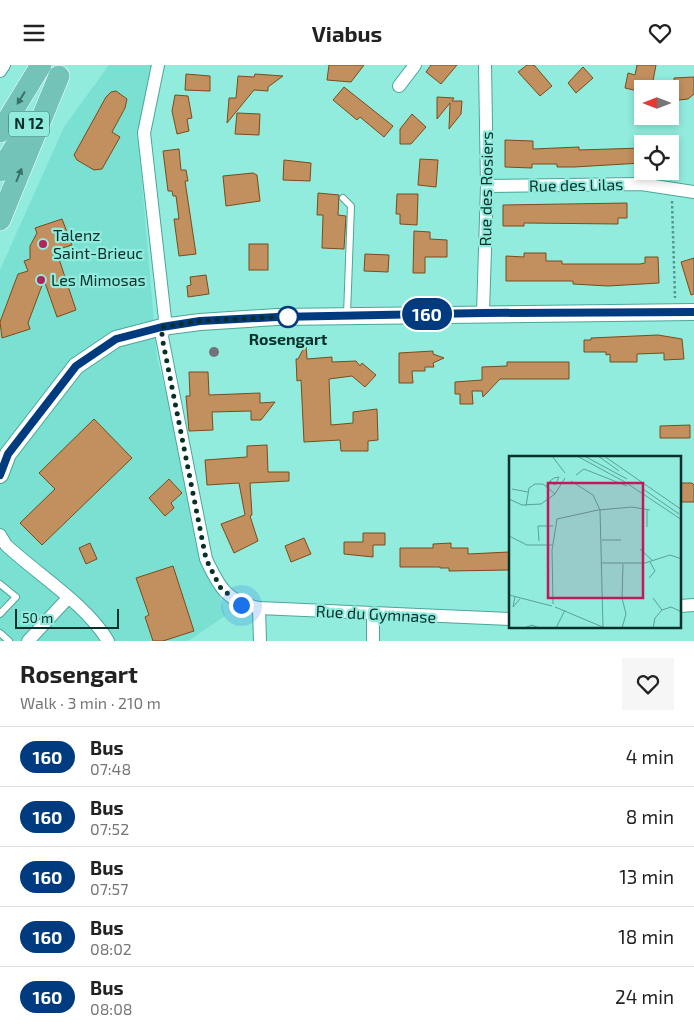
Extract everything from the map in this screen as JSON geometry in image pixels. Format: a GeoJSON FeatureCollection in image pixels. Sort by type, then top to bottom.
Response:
{"type":"FeatureCollection","features":[{"type":"Feature","properties":{"kind":"highway","name":"N 12"},"geometry":{"type":"LineString","coordinates":[[0,132],[55,69]]}},
{"type":"Feature","properties":{"kind":"highway","name":"N 12"},"geometry":{"type":"LineString","coordinates":[[0,171],[55,69]]}},
{"type":"Feature","properties":{"kind":"highway"},"geometry":{"type":"LineString","coordinates":[[0,220],[55,69]]}},
{"type":"Feature","properties":{"kind":"street"},"geometry":{"type":"LineString","coordinates":[[0,71],[4,65]]}},
{"type":"Feature","properties":{"kind":"street"},"geometry":{"type":"LineString","coordinates":[[158,65],[144,133],[165,319],[162,327]]}},
{"type":"Feature","properties":{"kind":"street"},"geometry":{"type":"LineString","coordinates":[[399,86],[416,65]]}},
{"type":"Feature","properties":{"kind":"street","name":"Rue des Rosiers"},"geometry":{"type":"LineString","coordinates":[[483,313],[487,186],[486,65]]}},
{"type":"Feature","properties":{"kind":"street","name":"Rue des Lilas"},"geometry":{"type":"LineString","coordinates":[[487,186],[641,184],[694,192]]}},
{"type":"Feature","properties":{"kind":"street"},"geometry":{"type":"LineString","coordinates":[[0,475],[4,456],[76,366],[116,339],[162,327],[200,321],[348,315],[694,312]]}},
{"type":"Feature","properties":{"kind":"street","name":"Rue du Gymnase"},"geometry":{"type":"LineString","coordinates":[[162,327],[162,337],[206,559],[220,587],[241,605],[258,608],[373,615],[509,619]]}},
{"type":"Feature","properties":{"kind":"street"},"geometry":{"type":"LineString","coordinates":[[2,541],[68,598],[103,633],[108,641]]}},
{"type":"Feature","properties":{"kind":"street"},"geometry":{"type":"LineString","coordinates":[[28,641],[68,598]]}},
{"type":"Feature","properties":{"kind":"street"},"geometry":{"type":"LineString","coordinates":[[258,608],[260,641]]}},
{"type":"Feature","properties":{"kind":"street"},"geometry":{"type":"LineString","coordinates":[[373,615],[374,641]]}},
{"type":"Feature","properties":{"kind":"lane"},"geometry":{"type":"LineString","coordinates":[[343,199],[351,206],[348,315]]}},
{"type":"Feature","properties":{"kind":"lane"},"geometry":{"type":"LineString","coordinates":[[0,584],[16,597],[0,615]]}},
{"type":"Feature","properties":{"kind":"lane"},"geometry":{"type":"LineString","coordinates":[[0,633],[9,641]]}},
{"type":"Feature","properties":{"kind":"path"},"geometry":{"type":"LineString","coordinates":[[672,188],[675,312]]}},
{"type":"Feature","properties":{"kind":"shaded area"},"geometry":{"type":"Polygon","coordinates":[[[109,65],[152,65],[138,135],[157,358],[225,616],[188,641],[0,641],[0,270],[64,127],[109,65]]]}},
{"type":"Feature","properties":{"kind":"building"},"geometry":{"type":"Polygon","coordinates":[[[329,65],[364,65],[351,82],[327,80],[329,65]]]}},
{"type":"Feature","properties":{"kind":"building"},"geometry":{"type":"Polygon","coordinates":[[[431,65],[457,65],[441,84],[426,72],[431,65]]]}},
{"type":"Feature","properties":{"kind":"building"},"geometry":{"type":"Polygon","coordinates":[[[527,65],[534,65],[552,86],[540,96],[518,72],[527,65]]]}},
{"type":"Feature","properties":{"kind":"building"},"geometry":{"type":"Polygon","coordinates":[[[637,65],[656,65],[653,80],[634,80],[634,90],[625,88],[628,73],[635,75],[637,65]]]}},
{"type":"Feature","properties":{"kind":"building"},"geometry":{"type":"Polygon","coordinates":[[[583,67],[593,78],[576,93],[568,83],[583,67]]]}},
{"type":"Feature","properties":{"kind":"building"},"geometry":{"type":"Polygon","coordinates":[[[186,74],[210,76],[210,91],[185,90],[186,74]]]}},
{"type":"Feature","properties":{"kind":"building"},"geometry":{"type":"Polygon","coordinates":[[[255,74],[283,76],[268,87],[268,91],[254,90],[227,123],[229,98],[236,98],[238,76],[254,77],[255,74]]]}},
{"type":"Feature","properties":{"kind":"building"},"geometry":{"type":"Polygon","coordinates":[[[694,77],[694,94],[688,99],[679,100],[679,80],[674,80],[674,78],[694,77]]]}},
{"type":"Feature","properties":{"kind":"building"},"geometry":{"type":"Polygon","coordinates":[[[344,87],[393,126],[384,137],[360,117],[357,120],[333,100],[344,87]]]}},
{"type":"Feature","properties":{"kind":"building"},"geometry":{"type":"Polygon","coordinates":[[[116,91],[127,99],[125,108],[112,132],[120,137],[102,169],[94,170],[77,160],[74,155],[106,97],[111,92],[116,91]]]}},
{"type":"Feature","properties":{"kind":"building"},"geometry":{"type":"Polygon","coordinates":[[[175,95],[188,96],[192,118],[187,119],[189,131],[177,134],[172,111],[175,95]]]}},
{"type":"Feature","properties":{"kind":"building"},"geometry":{"type":"Polygon","coordinates":[[[437,97],[454,98],[452,101],[462,101],[461,114],[449,129],[450,103],[437,119],[437,97]]]}},
{"type":"Feature","properties":{"kind":"building"},"geometry":{"type":"Polygon","coordinates":[[[237,113],[260,114],[259,135],[235,134],[237,113]]]}},
{"type":"Feature","properties":{"kind":"building"},"geometry":{"type":"Polygon","coordinates":[[[412,114],[426,127],[411,144],[400,144],[400,129],[412,114]]]}},
{"type":"Feature","properties":{"kind":"building"},"geometry":{"type":"Polygon","coordinates":[[[505,140],[533,141],[533,149],[579,147],[579,150],[634,148],[634,163],[574,167],[557,167],[557,164],[532,164],[532,168],[505,167],[505,140]]]}},
{"type":"Feature","properties":{"kind":"building"},"geometry":{"type":"Polygon","coordinates":[[[179,149],[181,170],[186,170],[188,181],[185,181],[196,254],[179,256],[174,219],[179,219],[176,196],[173,196],[172,191],[168,191],[163,151],[179,149]]]}},
{"type":"Feature","properties":{"kind":"building"},"geometry":{"type":"Polygon","coordinates":[[[420,159],[438,160],[436,187],[418,185],[420,159]]]}},
{"type":"Feature","properties":{"kind":"building"},"geometry":{"type":"Polygon","coordinates":[[[284,160],[311,163],[310,181],[283,180],[284,160]]]}},
{"type":"Feature","properties":{"kind":"building"},"geometry":{"type":"Polygon","coordinates":[[[253,173],[257,175],[260,201],[226,206],[223,176],[253,173]]]}},
{"type":"Feature","properties":{"kind":"building"},"geometry":{"type":"Polygon","coordinates":[[[318,193],[339,195],[338,215],[346,216],[344,249],[322,248],[323,215],[317,215],[318,193]]]}},
{"type":"Feature","properties":{"kind":"building"},"geometry":{"type":"Polygon","coordinates":[[[397,194],[418,194],[417,225],[400,224],[400,214],[396,214],[397,194]]]}},
{"type":"Feature","properties":{"kind":"building"},"geometry":{"type":"Polygon","coordinates":[[[627,203],[627,218],[618,218],[618,224],[524,223],[524,226],[503,226],[503,205],[627,203]]]}},
{"type":"Feature","properties":{"kind":"building","name":"Les Mimosas"},"geometry":{"type":"Polygon","coordinates":[[[62,219],[72,245],[56,250],[76,310],[57,317],[44,280],[28,323],[30,329],[2,338],[0,322],[18,274],[28,271],[24,261],[30,259],[30,246],[37,233],[35,228],[62,219]]]}},
{"type":"Feature","properties":{"kind":"building"},"geometry":{"type":"Polygon","coordinates":[[[414,231],[430,232],[430,239],[447,240],[447,257],[425,257],[425,273],[413,273],[414,231]]]}},
{"type":"Feature","properties":{"kind":"building"},"geometry":{"type":"Polygon","coordinates":[[[249,244],[268,244],[268,270],[249,270],[249,244]]]}},
{"type":"Feature","properties":{"kind":"building"},"geometry":{"type":"Polygon","coordinates":[[[524,253],[546,253],[546,261],[562,261],[562,264],[640,264],[645,263],[645,257],[658,257],[659,283],[608,286],[573,284],[573,281],[506,281],[506,256],[524,257],[524,253]]]}},
{"type":"Feature","properties":{"kind":"building"},"geometry":{"type":"Polygon","coordinates":[[[365,254],[389,255],[388,272],[364,271],[365,254]]]}},
{"type":"Feature","properties":{"kind":"building"},"geometry":{"type":"Polygon","coordinates":[[[694,258],[694,294],[691,295],[681,262],[694,258]]]}},
{"type":"Feature","properties":{"kind":"building"},"geometry":{"type":"Polygon","coordinates":[[[206,275],[209,294],[188,297],[187,286],[191,285],[190,277],[206,275]]]}},
{"type":"Feature","properties":{"kind":"building"},"geometry":{"type":"Polygon","coordinates":[[[658,335],[682,339],[684,359],[664,360],[664,353],[637,354],[637,362],[610,362],[610,354],[606,355],[606,352],[584,352],[584,340],[591,340],[591,338],[658,335]]]}},
{"type":"Feature","properties":{"kind":"building"},"geometry":{"type":"Polygon","coordinates":[[[306,344],[307,359],[332,357],[332,362],[356,361],[360,366],[362,363],[376,375],[365,387],[352,376],[329,379],[331,425],[353,423],[353,412],[377,409],[378,440],[368,441],[368,451],[341,451],[340,440],[304,442],[301,380],[297,381],[296,359],[298,359],[306,344]]]}},
{"type":"Feature","properties":{"kind":"building"},"geometry":{"type":"Polygon","coordinates":[[[433,351],[433,354],[444,358],[433,363],[434,367],[425,367],[425,371],[412,371],[413,383],[399,383],[399,353],[433,351]]]}},
{"type":"Feature","properties":{"kind":"building"},"geometry":{"type":"Polygon","coordinates":[[[507,362],[569,362],[569,379],[500,379],[483,397],[482,391],[472,391],[473,404],[460,404],[460,394],[455,394],[455,382],[482,380],[482,367],[507,366],[507,362]]]}},
{"type":"Feature","properties":{"kind":"building"},"geometry":{"type":"Polygon","coordinates":[[[189,372],[208,372],[209,395],[260,393],[260,403],[275,402],[261,420],[251,420],[251,411],[212,412],[213,430],[189,431],[186,396],[190,396],[189,372]]]}},
{"type":"Feature","properties":{"kind":"building"},"geometry":{"type":"Polygon","coordinates":[[[94,419],[132,458],[42,545],[20,523],[55,489],[39,473],[94,419]]]}},
{"type":"Feature","properties":{"kind":"building"},"geometry":{"type":"Polygon","coordinates":[[[690,425],[690,438],[660,438],[660,426],[690,425]]]}},
{"type":"Feature","properties":{"kind":"building"},"geometry":{"type":"Polygon","coordinates":[[[267,445],[268,472],[289,472],[289,481],[250,483],[252,515],[250,516],[258,541],[234,553],[221,524],[245,515],[239,483],[207,485],[205,460],[247,457],[247,446],[267,445]]]}},
{"type":"Feature","properties":{"kind":"building"},"geometry":{"type":"Polygon","coordinates":[[[169,479],[182,493],[171,503],[174,508],[165,516],[149,498],[169,479]]]}},
{"type":"Feature","properties":{"kind":"building"},"geometry":{"type":"Polygon","coordinates":[[[682,483],[692,483],[694,485],[694,502],[682,502],[682,483]]]}},
{"type":"Feature","properties":{"kind":"building"},"geometry":{"type":"Polygon","coordinates":[[[363,533],[385,533],[385,545],[373,545],[373,557],[344,554],[344,542],[363,542],[363,533]]]}},
{"type":"Feature","properties":{"kind":"building"},"geometry":{"type":"Polygon","coordinates":[[[304,538],[311,554],[291,562],[285,546],[304,538]]]}},
{"type":"Feature","properties":{"kind":"building"},"geometry":{"type":"Polygon","coordinates":[[[90,543],[97,559],[86,564],[79,548],[90,543]]]}},
{"type":"Feature","properties":{"kind":"building"},"geometry":{"type":"Polygon","coordinates":[[[451,543],[451,548],[468,548],[468,554],[509,552],[509,570],[449,571],[449,568],[440,567],[400,567],[400,548],[433,548],[433,544],[451,543]]]}},
{"type":"Feature","properties":{"kind":"building"},"geometry":{"type":"Polygon","coordinates":[[[173,566],[194,631],[163,641],[153,641],[145,617],[149,615],[136,578],[173,566]]]}},
{"type":"Feature","properties":{"kind":"bus line","name":"160"},"geometry":{"type":"LineString","coordinates":[[0,475],[8,454],[76,366],[116,339],[162,327],[200,321],[277,317],[483,313],[694,312]]}},
{"type":"Feature","properties":{"kind":"place","name":"Talenz Saint-Brieuc"},"geometry":{"type":"Point","coordinates":[43,244]}},
{"type":"Feature","properties":{"kind":"place","name":"Les Mimosas"},"geometry":{"type":"Point","coordinates":[41,280]}},
{"type":"Feature","properties":{"kind":"place","name":"Rosengart"},"geometry":{"type":"Point","coordinates":[288,317]}},
{"type":"Feature","properties":{"kind":"route"},"geometry":{"type":"LineString","coordinates":[[241,605],[220,587],[206,559],[162,337],[162,327],[200,321],[295,316],[288,317]]}}]}
